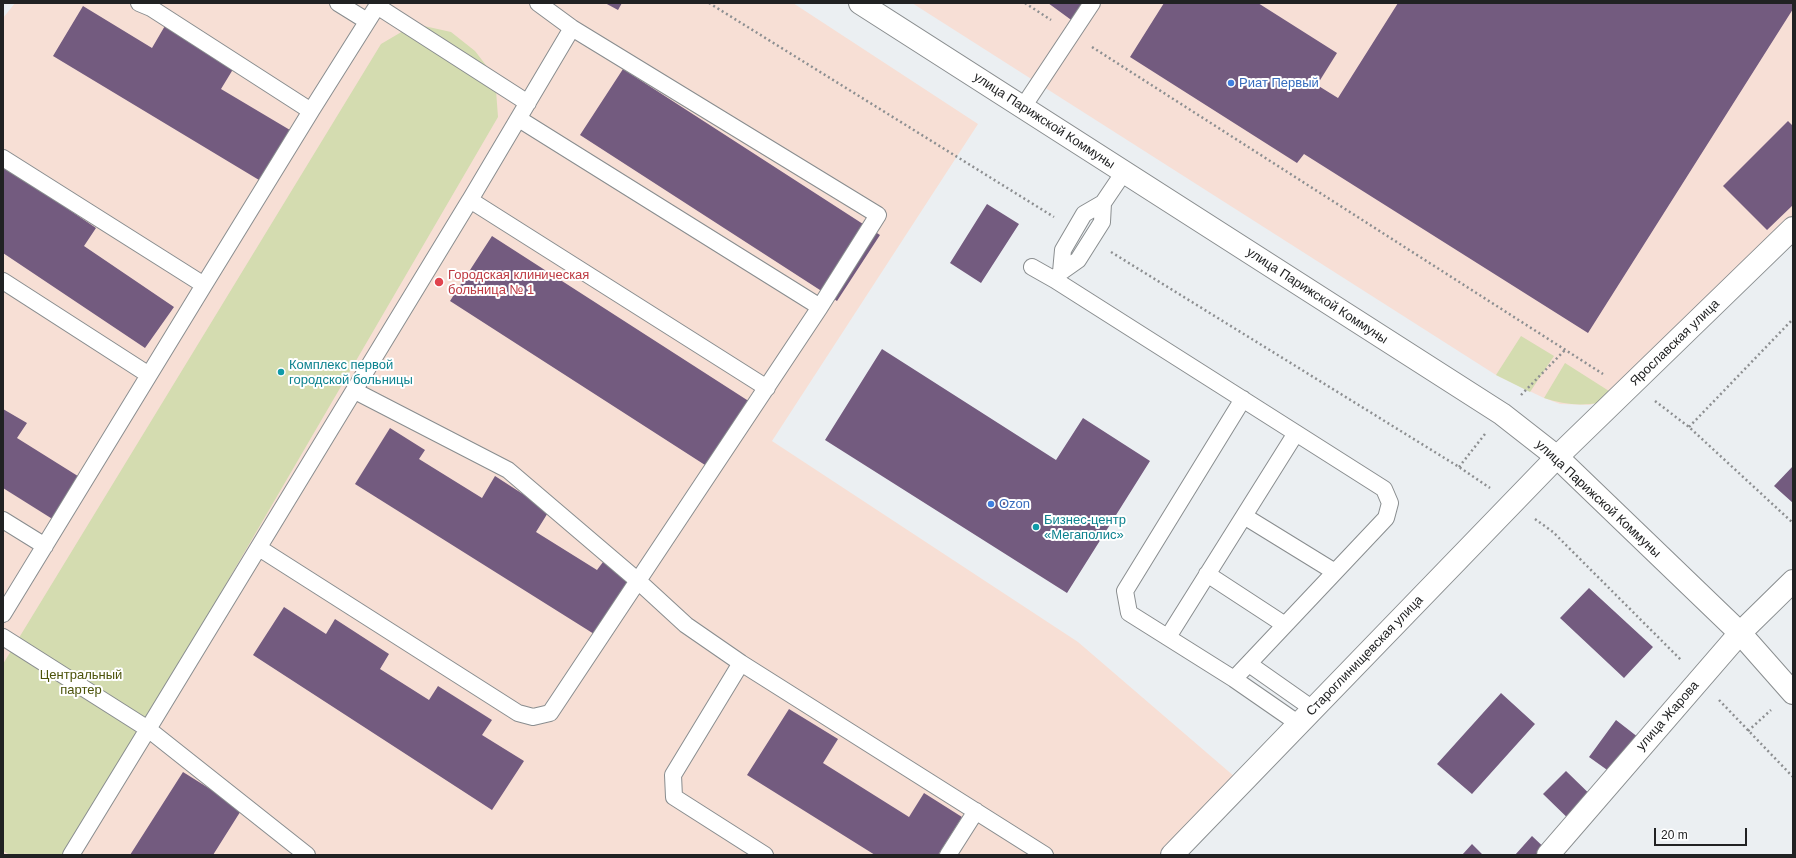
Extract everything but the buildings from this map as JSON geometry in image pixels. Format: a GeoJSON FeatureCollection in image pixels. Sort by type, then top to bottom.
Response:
{"type":"FeatureCollection","features":[{"type":"Feature","properties":{"kind":"main road","name":"улица Парижской Коммуны"},"geometry":{"type":"LineString","coordinates":[[860,3],[1502,414],[1557,457],[1740,633],[1793,693]]}},
{"type":"Feature","properties":{"kind":"main road","name":"Ярославская улица"},"geometry":{"type":"LineString","coordinates":[[1557,457],[1793,228]]}},
{"type":"Feature","properties":{"kind":"main road","name":"Староглинищевская улица"},"geometry":{"type":"LineString","coordinates":[[1172,855],[1557,457]]}},
{"type":"Feature","properties":{"kind":"main road","name":"улица Жарова"},"geometry":{"type":"LineString","coordinates":[[1548,855],[1740,633],[1793,580]]}},
{"type":"Feature","properties":{"kind":"lane"},"geometry":{"type":"LineString","coordinates":[[139,3],[151,8],[311,111]]}},
{"type":"Feature","properties":{"kind":"lane"},"geometry":{"type":"LineString","coordinates":[[338,3],[367,21]]}},
{"type":"Feature","properties":{"kind":"lane"},"geometry":{"type":"LineString","coordinates":[[259,548],[518,713],[533,717],[550,713],[637,580],[767,388],[878,215],[572,28],[538,3]]}},
{"type":"Feature","properties":{"kind":"lane"},"geometry":{"type":"LineString","coordinates":[[1023,108],[1092,3]]}},
{"type":"Feature","properties":{"kind":"lane"},"geometry":{"type":"LineString","coordinates":[[3,614],[311,111],[378,5],[528,103]]}},
{"type":"Feature","properties":{"kind":"lane"},"geometry":{"type":"LineString","coordinates":[[71,855],[355,391],[519,119],[572,28]]}},
{"type":"Feature","properties":{"kind":"lane"},"geometry":{"type":"LineString","coordinates":[[519,119],[820,307]]}},
{"type":"Feature","properties":{"kind":"lane"},"geometry":{"type":"LineString","coordinates":[[3,158],[204,286]]}},
{"type":"Feature","properties":{"kind":"lane"},"geometry":{"type":"LineString","coordinates":[[1058,276],[1063,250],[1084,214],[1103,204],[1124,172]]}},
{"type":"Feature","properties":{"kind":"lane"},"geometry":{"type":"LineString","coordinates":[[470,200],[767,388]]}},
{"type":"Feature","properties":{"kind":"lane"},"geometry":{"type":"LineString","coordinates":[[1058,276],[1078,260],[1102,222],[1103,204]]}},
{"type":"Feature","properties":{"kind":"lane"},"geometry":{"type":"LineString","coordinates":[[1032,267],[1058,276],[1243,399],[1384,489],[1390,503],[1386,518],[1234,679]]}},
{"type":"Feature","properties":{"kind":"lane"},"geometry":{"type":"LineString","coordinates":[[3,281],[149,375]]}},
{"type":"Feature","properties":{"kind":"lane"},"geometry":{"type":"LineString","coordinates":[[355,391],[508,470],[637,580],[686,625],[741,663],[1045,855]]}},
{"type":"Feature","properties":{"kind":"lane"},"geometry":{"type":"LineString","coordinates":[[1243,399],[1125,591],[1129,613],[1234,679],[1306,716]]}},
{"type":"Feature","properties":{"kind":"lane"},"geometry":{"type":"LineString","coordinates":[[1168,637],[1296,433]]}},
{"type":"Feature","properties":{"kind":"lane"},"geometry":{"type":"LineString","coordinates":[[1244,516],[1335,572]]}},
{"type":"Feature","properties":{"kind":"lane"},"geometry":{"type":"LineString","coordinates":[[3,520],[45,546]]}},
{"type":"Feature","properties":{"kind":"lane"},"geometry":{"type":"LineString","coordinates":[[1207,574],[1285,625]]}},
{"type":"Feature","properties":{"kind":"lane"},"geometry":{"type":"LineString","coordinates":[[3,637],[148,729],[307,855]]}},
{"type":"Feature","properties":{"kind":"lane"},"geometry":{"type":"LineString","coordinates":[[741,663],[673,775],[674,797],[765,855]]}},
{"type":"Feature","properties":{"kind":"lane"},"geometry":{"type":"LineString","coordinates":[[1249,664],[1306,716]]}},
{"type":"Feature","properties":{"kind":"lane"},"geometry":{"type":"LineString","coordinates":[[948,855],[976,811]]}},
{"type":"Feature","properties":{"kind":"path"},"geometry":{"type":"LineString","coordinates":[[709,3],[1032,203],[1074,231]]}},
{"type":"Feature","properties":{"kind":"path"},"geometry":{"type":"LineString","coordinates":[[1025,3],[1614,381],[1632,385],[1690,427],[1793,523]]}},
{"type":"Feature","properties":{"kind":"path"},"geometry":{"type":"LineString","coordinates":[[1090,241],[1119,256],[1419,442],[1513,503],[1553,532],[1700,679],[1793,777]]}},
{"type":"Feature","properties":{"kind":"path"},"geometry":{"type":"LineString","coordinates":[[1690,427],[1793,319]]}},
{"type":"Feature","properties":{"kind":"shaded area","name":"Городская клиническая больница № 1"},"geometry":{"type":"Polygon","coordinates":[[[15,3],[793,3],[978,124],[772,441],[1078,642],[1235,777],[1163,855],[3,855],[3,18],[15,3]]]}},
{"type":"Feature","properties":{"kind":"shaded area"},"geometry":{"type":"Polygon","coordinates":[[[912,3],[1793,3],[1793,229],[1640,387],[1590,405],[1560,404],[1496,375],[912,3]]]}},
{"type":"Feature","properties":{"kind":"green space","name":"Центральный партер"},"geometry":{"type":"Polygon","coordinates":[[[415,24],[451,32],[475,51],[495,77],[498,117],[68,855],[10,855],[3,851],[3,664],[381,44],[415,24]]]}},
{"type":"Feature","properties":{"kind":"green space"},"geometry":{"type":"Polygon","coordinates":[[[1521,336],[1554,356],[1530,392],[1496,375],[1521,336]]]}},
{"type":"Feature","properties":{"kind":"green space"},"geometry":{"type":"Polygon","coordinates":[[[1565,363],[1620,398],[1601,403],[1572,404],[1544,398],[1565,363]]]}},
{"type":"Feature","properties":{"kind":"place","name":"Риат Первый"},"geometry":{"type":"Point","coordinates":[1231,83]}},
{"type":"Feature","properties":{"kind":"place","name":"Городская клиническая больница № 1"},"geometry":{"type":"Point","coordinates":[439,282]}},
{"type":"Feature","properties":{"kind":"place","name":"Комплекс первой городской больницы"},"geometry":{"type":"Point","coordinates":[281,372]}},
{"type":"Feature","properties":{"kind":"place","name":"Ozon"},"geometry":{"type":"Point","coordinates":[991,504]}},
{"type":"Feature","properties":{"kind":"place","name":"Бизнес-центр «Мегаполис»"},"geometry":{"type":"Point","coordinates":[1036,527]}}]}
